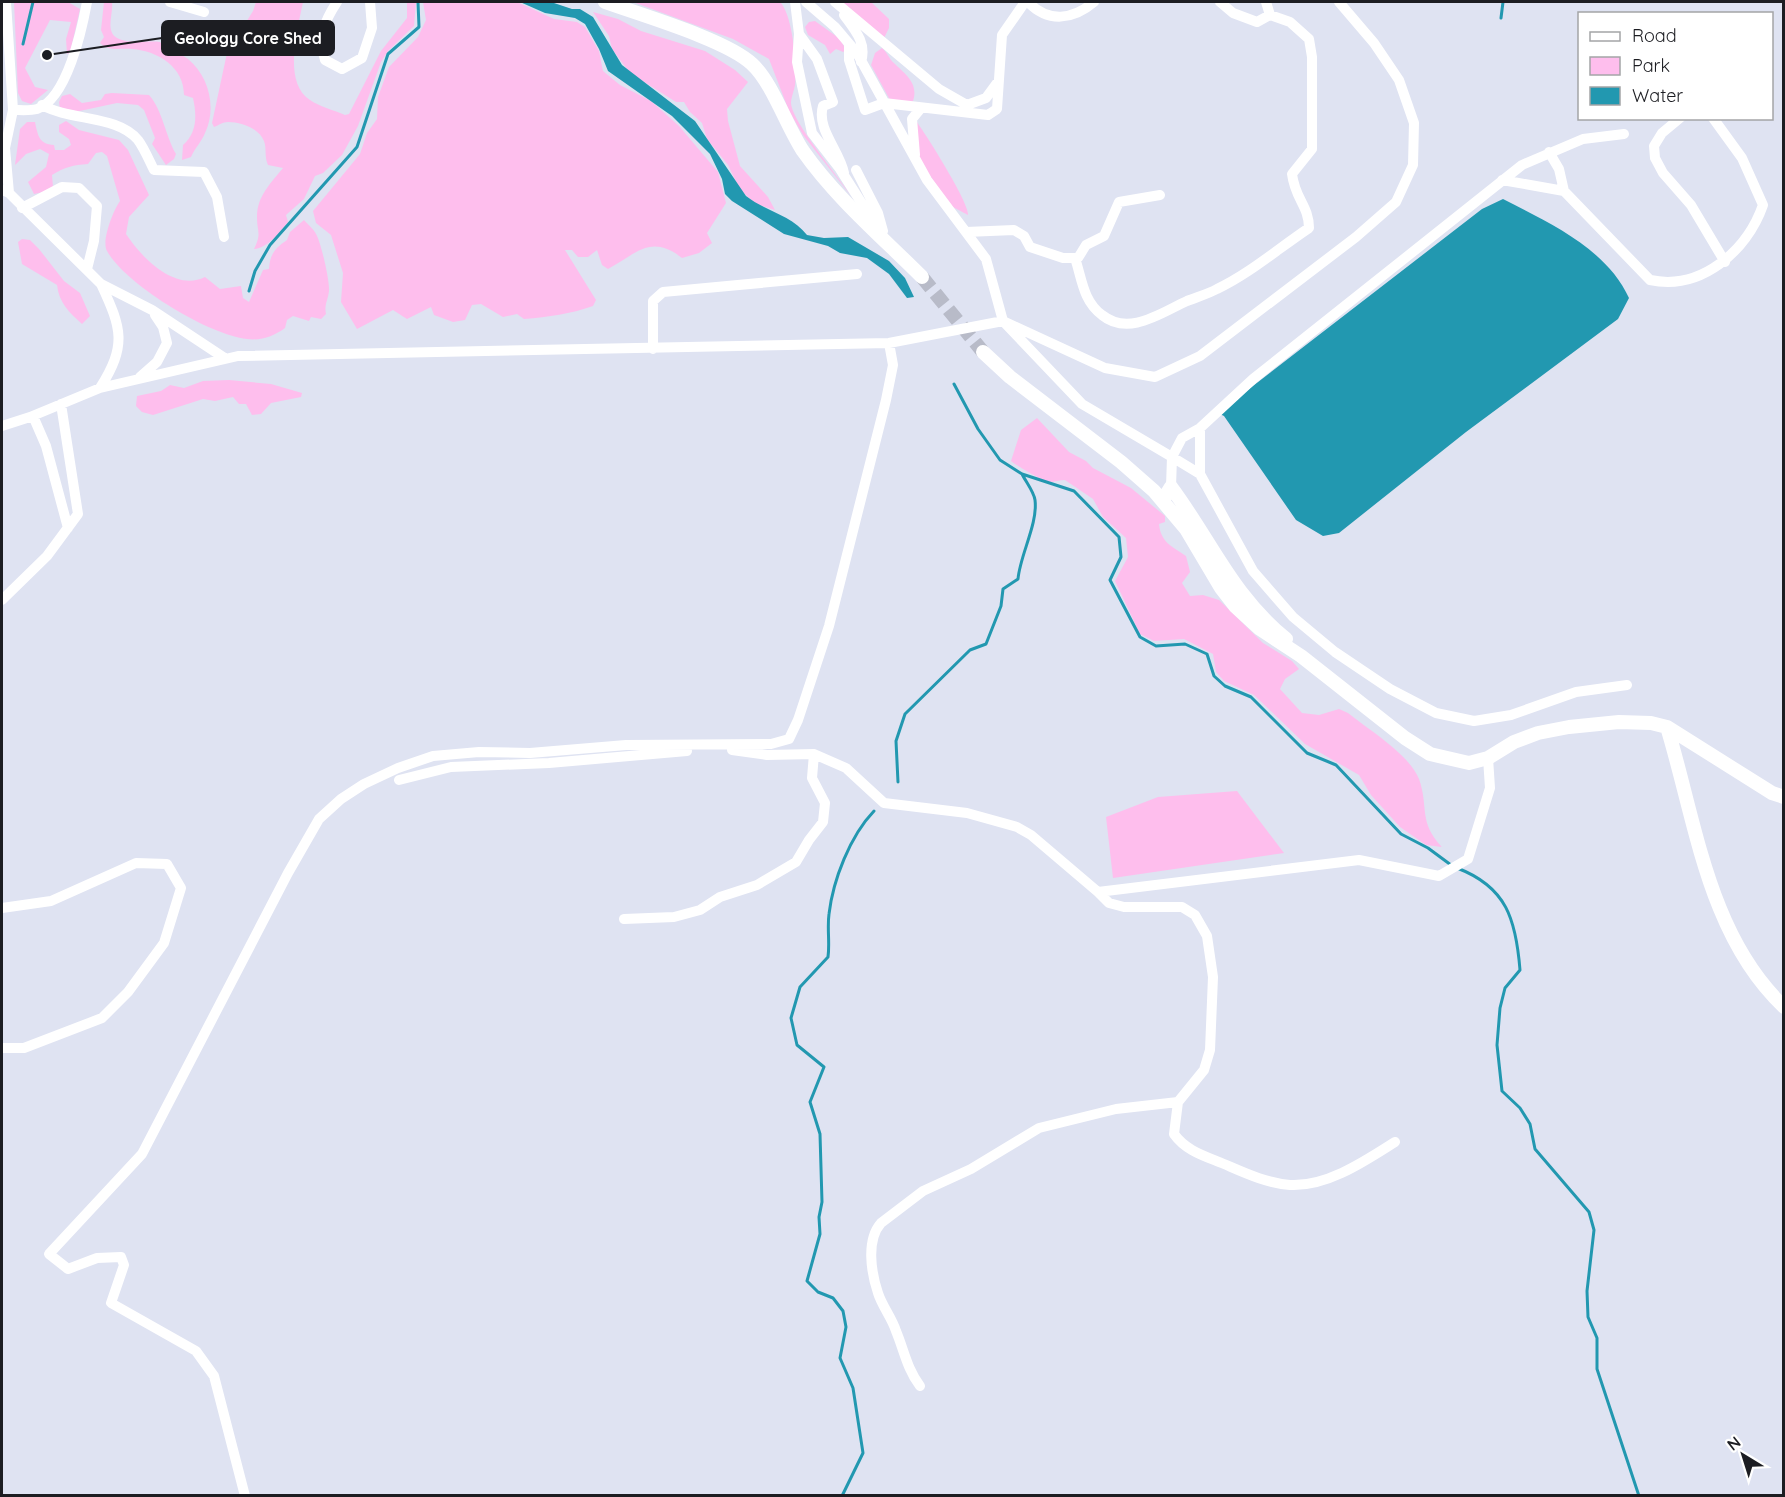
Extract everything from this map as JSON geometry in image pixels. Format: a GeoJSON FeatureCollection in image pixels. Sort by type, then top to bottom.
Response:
{"type":"FeatureCollection","features":[{"type":"Feature","properties":{"kind":"street"},"geometry":{"type":"LineString","coordinates":[[6,2],[13,110],[3,150],[5,192],[101,284],[114,312],[119,348],[115,364],[100,388]]}},
{"type":"Feature","properties":{"kind":"street"},"geometry":{"type":"LineString","coordinates":[[13,110],[37,109],[53,96],[81,38],[87,2]]}},
{"type":"Feature","properties":{"kind":"street"},"geometry":{"type":"LineString","coordinates":[[170,2],[204,12]]}},
{"type":"Feature","properties":{"kind":"street"},"geometry":{"type":"LineString","coordinates":[[337,2],[326,18],[320,46],[325,60],[342,69],[362,58],[372,28],[370,2]]}},
{"type":"Feature","properties":{"kind":"street"},"geometry":{"type":"LineString","coordinates":[[605,2],[693,34],[738,54],[753,64],[802,149],[820,173],[922,277]]}},
{"type":"Feature","properties":{"kind":"street"},"geometry":{"type":"LineString","coordinates":[[795,2],[799,34],[798,70],[812,133],[845,178],[885,240]]}},
{"type":"Feature","properties":{"kind":"street"},"geometry":{"type":"LineString","coordinates":[[806,2],[849,45],[856,64],[856,83],[865,110],[884,103],[988,115],[997,110],[1002,35],[1026,2],[1038,13],[1065,17],[1082,12],[1094,2]]}},
{"type":"Feature","properties":{"kind":"street"},"geometry":{"type":"LineString","coordinates":[[834,2],[860,38],[865,51],[856,64]]}},
{"type":"Feature","properties":{"kind":"street"},"geometry":{"type":"LineString","coordinates":[[834,2],[931,82],[967,105],[986,98],[997,83]]}},
{"type":"Feature","properties":{"kind":"street"},"geometry":{"type":"LineString","coordinates":[[1075,258],[1084,291],[1091,304],[1110,319],[1137,323],[1218,289],[1309,228],[1309,215],[1294,193],[1292,174],[1312,149],[1312,57],[1309,39],[1290,22],[1270,15],[1257,22],[1233,13],[1220,2]]}},
{"type":"Feature","properties":{"kind":"street"},"geometry":{"type":"LineString","coordinates":[[1266,2],[1270,15]]}},
{"type":"Feature","properties":{"kind":"street"},"geometry":{"type":"LineString","coordinates":[[2,426],[33,416],[100,388],[223,357],[889,343],[1004,321],[1105,368],[1155,377],[1200,356],[1356,237],[1396,202],[1413,165],[1414,123],[1399,80],[1374,43],[1339,2]]}},
{"type":"Feature","properties":{"kind":"street"},"geometry":{"type":"LineString","coordinates":[[799,34],[817,60],[833,104],[823,106],[820,113],[823,126],[841,157],[845,178]]}},
{"type":"Feature","properties":{"kind":"street"},"geometry":{"type":"LineString","coordinates":[[856,64],[870,79],[927,180],[986,259],[1004,321],[1082,404],[1200,474]]}},
{"type":"Feature","properties":{"kind":"street"},"geometry":{"type":"LineString","coordinates":[[856,83],[870,79]]}},
{"type":"Feature","properties":{"kind":"street"},"geometry":{"type":"LineString","coordinates":[[42,105],[57,114],[118,126],[138,140],[154,170],[204,172],[218,197],[224,237]]}},
{"type":"Feature","properties":{"kind":"street"},"geometry":{"type":"LineString","coordinates":[[915,158],[912,119],[921,108]]}},
{"type":"Feature","properties":{"kind":"street"},"geometry":{"type":"LineString","coordinates":[[1678,120],[1662,133],[1654,146],[1655,158],[1663,174],[1691,206],[1725,262]]}},
{"type":"Feature","properties":{"kind":"street"},"geometry":{"type":"LineString","coordinates":[[1549,152],[1559,169],[1564,191],[1650,280],[1665,283],[1688,279],[1725,262],[1757,222],[1763,205],[1742,158],[1714,120]]}},
{"type":"Feature","properties":{"kind":"street"},"geometry":{"type":"LineString","coordinates":[[1163,500],[1171,487],[1172,457],[1182,438],[1200,428],[1252,379],[1355,301],[1502,180],[1522,165],[1549,152],[1582,140],[1624,134]]}},
{"type":"Feature","properties":{"kind":"street"},"geometry":{"type":"LineString","coordinates":[[856,170],[878,213],[885,240]]}},
{"type":"Feature","properties":{"kind":"street"},"geometry":{"type":"LineString","coordinates":[[1502,180],[1564,191]]}},
{"type":"Feature","properties":{"kind":"street"},"geometry":{"type":"LineString","coordinates":[[22,208],[62,187],[79,188],[98,206],[94,241],[87,269]]}},
{"type":"Feature","properties":{"kind":"street"},"geometry":{"type":"LineString","coordinates":[[966,232],[1014,230],[1024,236],[1030,247],[1063,258],[1078,258],[1086,244],[1104,236],[1119,202],[1160,195]]}},
{"type":"Feature","properties":{"kind":"street"},"geometry":{"type":"LineString","coordinates":[[652,349],[653,301],[663,292],[857,274]]}},
{"type":"Feature","properties":{"kind":"street"},"geometry":{"type":"LineString","coordinates":[[101,284],[152,310],[223,357]]}},
{"type":"Feature","properties":{"kind":"street"},"geometry":{"type":"LineString","coordinates":[[138,378],[157,362],[167,343],[163,327],[152,310]]}},
{"type":"Feature","properties":{"kind":"street"},"geometry":{"type":"LineString","coordinates":[[244,1496],[214,1376],[196,1351],[111,1303],[124,1265],[121,1257],[97,1258],[68,1269],[49,1254],[142,1154],[288,873],[319,819],[341,799],[364,784],[398,768],[433,756],[479,752],[530,753],[626,745],[771,744],[789,739],[798,720],[829,626],[875,446],[893,365],[889,343]]}},
{"type":"Feature","properties":{"kind":"street"},"geometry":{"type":"LineString","coordinates":[[983,352],[1047,406],[1137,476],[1163,500],[1186,529],[1221,588],[1235,606],[1273,640],[1301,656]]}},
{"type":"Feature","properties":{"kind":"street"},"geometry":{"type":"LineString","coordinates":[[2,600],[47,556],[78,514],[61,404]]}},
{"type":"Feature","properties":{"kind":"street"},"geometry":{"type":"LineString","coordinates":[[33,416],[46,446],[68,528]]}},
{"type":"Feature","properties":{"kind":"street"},"geometry":{"type":"LineString","coordinates":[[1200,428],[1200,474],[1253,572],[1293,617],[1335,652],[1390,689],[1436,712],[1474,721],[1511,715],[1576,692],[1627,685]]}},
{"type":"Feature","properties":{"kind":"street"},"geometry":{"type":"LineString","coordinates":[[1171,487],[1238,591],[1301,656],[1348,696],[1430,754],[1469,762],[1488,758],[1514,742],[1538,733],[1619,722],[1651,723],[1667,727],[1772,793],[1784,796]]}},
{"type":"Feature","properties":{"kind":"street"},"geometry":{"type":"LineString","coordinates":[[1667,727],[1714,899],[1762,987],[1784,1007]]}},
{"type":"Feature","properties":{"kind":"street"},"geometry":{"type":"LineString","coordinates":[[399,780],[451,767],[549,763],[658,753],[734,750],[767,755],[814,753],[846,768],[884,803],[967,813],[1017,827],[1031,835],[1109,903],[1124,907],[1182,907],[1195,915],[1207,936],[1213,977],[1210,1050],[1204,1070],[1178,1102],[1174,1134],[1183,1147],[1262,1180],[1291,1185],[1317,1180],[1359,1166],[1395,1142]]}},
{"type":"Feature","properties":{"kind":"street"},"geometry":{"type":"LineString","coordinates":[[624,919],[674,916],[700,910],[720,897],[757,885],[796,862],[823,822],[825,803],[812,778],[814,753]]}},
{"type":"Feature","properties":{"kind":"street"},"geometry":{"type":"LineString","coordinates":[[1098,892],[1359,860],[1439,876],[1468,859],[1490,788],[1488,758]]}},
{"type":"Feature","properties":{"kind":"street"},"geometry":{"type":"LineString","coordinates":[[2,908],[51,901],[136,863],[167,864],[181,888],[164,943],[128,992],[102,1018],[24,1048],[2,1048]]}},
{"type":"Feature","properties":{"kind":"street"},"geometry":{"type":"LineString","coordinates":[[920,1386],[911,1374],[896,1329],[878,1293],[870,1245],[875,1229],[923,1191],[971,1169],[1039,1128],[1116,1109],[1178,1102]]}},
{"type":"Feature","properties":{"kind":"green space"},"geometry":{"type":"Polygon","coordinates":[[[14,2],[68,2],[80,9],[70,53],[67,54],[66,39],[71,22],[50,20],[25,68],[35,87],[48,90],[31,104],[22,101],[18,93],[14,2]]]}},
{"type":"Feature","properties":{"kind":"green space"},"geometry":{"type":"Polygon","coordinates":[[[104,2],[112,2],[111,30],[119,39],[132,42],[160,42],[188,59],[201,74],[209,93],[209,123],[191,157],[182,160],[183,145],[191,135],[195,124],[193,98],[184,95],[180,76],[168,62],[160,57],[142,50],[111,49],[100,43],[104,37],[101,30],[104,2]]]}},
{"type":"Feature","properties":{"kind":"green space"},"geometry":{"type":"Polygon","coordinates":[[[256,2],[303,2],[294,54],[296,81],[301,92],[310,100],[345,115],[349,114],[381,51],[407,18],[407,2],[416,2],[414,26],[388,51],[381,62],[358,126],[342,155],[323,173],[315,176],[304,199],[286,215],[288,222],[277,235],[269,243],[254,249],[258,236],[259,203],[283,168],[268,165],[264,141],[254,129],[233,122],[224,122],[214,127],[212,123],[227,53],[253,11],[256,2]]]}},
{"type":"Feature","properties":{"kind":"green space"},"geometry":{"type":"Polygon","coordinates":[[[423,2],[517,2],[554,19],[577,22],[585,27],[599,51],[603,71],[620,85],[651,101],[679,126],[718,172],[726,203],[707,233],[712,243],[699,253],[682,258],[661,247],[644,248],[608,269],[602,265],[597,250],[588,257],[578,257],[572,250],[565,250],[596,300],[593,306],[576,311],[524,319],[517,314],[503,317],[481,304],[472,305],[465,320],[453,322],[434,315],[431,307],[407,319],[393,310],[357,329],[341,302],[343,273],[331,235],[316,223],[313,211],[360,154],[367,133],[377,119],[378,97],[389,67],[418,37],[426,20],[423,2]]]}},
{"type":"Feature","properties":{"kind":"green space"},"geometry":{"type":"Polygon","coordinates":[[[633,2],[780,2],[788,18],[795,54],[795,85],[791,103],[793,112],[807,136],[851,196],[803,135],[789,111],[769,59],[733,39],[633,2]]]}},
{"type":"Feature","properties":{"kind":"green space"},"geometry":{"type":"Polygon","coordinates":[[[840,2],[871,2],[889,19],[889,28],[884,38],[840,2]]]}},
{"type":"Feature","properties":{"kind":"green space"},"geometry":{"type":"Polygon","coordinates":[[[593,12],[618,19],[641,31],[705,51],[735,70],[748,82],[727,109],[728,121],[740,166],[768,197],[775,210],[756,204],[740,190],[728,165],[707,139],[702,123],[690,112],[684,102],[676,102],[630,73],[612,49],[609,36],[593,12]]]}},
{"type":"Feature","properties":{"kind":"green space"},"geometry":{"type":"Polygon","coordinates":[[[815,21],[840,39],[846,50],[843,52],[836,49],[830,54],[825,45],[808,35],[805,27],[809,22],[815,21]]]}},
{"type":"Feature","properties":{"kind":"green space"},"geometry":{"type":"Polygon","coordinates":[[[882,48],[913,84],[913,101],[906,104],[890,100],[871,65],[875,53],[882,48]]]}},
{"type":"Feature","properties":{"kind":"green space"},"geometry":{"type":"Polygon","coordinates":[[[70,94],[82,103],[101,100],[105,94],[149,95],[158,108],[176,154],[174,159],[166,165],[152,144],[155,138],[144,110],[138,105],[117,103],[75,112],[60,109],[59,102],[62,96],[70,94]]]}},
{"type":"Feature","properties":{"kind":"green space"},"geometry":{"type":"Polygon","coordinates":[[[66,121],[79,130],[119,140],[128,150],[149,195],[129,217],[126,234],[141,253],[160,270],[182,280],[205,277],[220,289],[241,286],[243,298],[249,302],[263,270],[269,269],[274,252],[287,240],[290,232],[304,220],[316,234],[325,262],[329,286],[326,314],[321,319],[311,317],[309,321],[293,316],[287,320],[285,328],[276,333],[262,339],[247,339],[212,328],[150,293],[132,279],[107,251],[107,233],[120,201],[107,156],[102,152],[96,153],[88,164],[69,167],[57,172],[52,175],[53,187],[48,191],[34,194],[28,182],[46,167],[49,154],[40,149],[26,154],[15,165],[20,129],[27,122],[35,122],[42,141],[54,145],[55,150],[64,150],[71,145],[69,139],[59,132],[59,125],[66,121]]]}},
{"type":"Feature","properties":{"kind":"green space"},"geometry":{"type":"Polygon","coordinates":[[[916,121],[955,184],[968,215],[951,206],[919,160],[916,121]]]}},
{"type":"Feature","properties":{"kind":"green space"},"geometry":{"type":"Polygon","coordinates":[[[22,239],[30,240],[64,281],[80,293],[90,316],[82,324],[62,302],[57,285],[22,264],[18,242],[22,239]]]}},
{"type":"Feature","properties":{"kind":"green space"},"geometry":{"type":"Polygon","coordinates":[[[229,380],[271,384],[302,393],[301,397],[271,403],[261,414],[252,415],[246,404],[239,404],[233,397],[215,401],[203,399],[153,415],[142,412],[136,406],[137,396],[161,391],[170,385],[184,388],[203,381],[229,380]]]}},
{"type":"Feature","properties":{"kind":"green space"},"geometry":{"type":"Polygon","coordinates":[[[1037,418],[1069,452],[1131,488],[1165,516],[1165,522],[1159,524],[1160,530],[1168,543],[1186,556],[1190,572],[1182,583],[1190,596],[1203,595],[1219,600],[1263,643],[1292,661],[1299,669],[1285,679],[1280,689],[1302,713],[1319,715],[1339,709],[1348,713],[1388,743],[1407,761],[1419,779],[1430,830],[1442,847],[1426,845],[1400,827],[1371,795],[1359,775],[1305,744],[1254,695],[1224,681],[1216,672],[1213,654],[1184,639],[1154,641],[1140,634],[1115,581],[1128,557],[1126,538],[1103,517],[1093,499],[1065,480],[1046,481],[1011,461],[1021,430],[1037,418]]]}},
{"type":"Feature","properties":{"kind":"green space"},"geometry":{"type":"Polygon","coordinates":[[[1237,791],[1284,853],[1113,878],[1106,817],[1158,797],[1237,791]]]}},
{"type":"Feature","properties":{"kind":"water"},"geometry":{"type":"Polygon","coordinates":[[[520,2],[551,2],[572,9],[580,9],[593,17],[622,65],[695,121],[746,196],[794,223],[807,235],[824,238],[848,237],[889,261],[905,278],[914,297],[907,298],[889,274],[867,258],[840,253],[828,246],[784,234],[732,201],[725,194],[722,179],[710,154],[672,116],[608,71],[585,24],[575,18],[545,13],[520,2]]]}},
{"type":"Feature","properties":{"kind":"water"},"geometry":{"type":"Polygon","coordinates":[[[1503,199],[1575,239],[1606,265],[1619,280],[1629,298],[1618,319],[1466,432],[1339,533],[1323,536],[1296,520],[1224,416],[1218,413],[1482,209],[1503,199]]]}},
{"type":"Feature","properties":{"kind":"waterway"},"geometry":{"type":"LineString","coordinates":[[23,44],[33,2]]}},
{"type":"Feature","properties":{"kind":"waterway"},"geometry":{"type":"LineString","coordinates":[[249,291],[255,271],[270,245],[357,147],[388,54],[419,27],[418,2]]}},
{"type":"Feature","properties":{"kind":"waterway"},"geometry":{"type":"LineString","coordinates":[[1501,18],[1503,2]]}},
{"type":"Feature","properties":{"kind":"waterway"},"geometry":{"type":"LineString","coordinates":[[954,384],[978,429],[1000,460],[1022,474],[1074,491],[1119,537],[1121,557],[1110,580],[1140,637],[1156,646],[1185,644],[1207,654],[1214,676],[1225,686],[1251,697],[1307,753],[1336,765],[1401,834],[1428,848],[1451,865]]}},
{"type":"Feature","properties":{"kind":"waterway"},"geometry":{"type":"LineString","coordinates":[[898,782],[896,741],[905,714],[970,650],[986,644],[1001,606],[1003,589],[1018,579],[1035,509],[1032,490],[1022,474]]}},
{"type":"Feature","properties":{"kind":"waterway"},"geometry":{"type":"LineString","coordinates":[[842,1496],[863,1453],[853,1388],[840,1358],[846,1327],[843,1311],[833,1298],[818,1292],[807,1281],[820,1234],[819,1217],[822,1202],[820,1134],[810,1102],[824,1067],[797,1045],[791,1018],[800,987],[828,957],[828,925],[834,887],[850,846],[874,811]]}},
{"type":"Feature","properties":{"kind":"waterway"},"geometry":{"type":"LineString","coordinates":[[1457,868],[1474,876],[1498,895],[1506,907],[1516,936],[1520,970],[1505,988],[1500,1008],[1497,1045],[1502,1091],[1520,1108],[1530,1124],[1535,1149],[1589,1212],[1594,1230],[1587,1291],[1588,1317],[1597,1338],[1597,1369],[1639,1496]]}},
{"type":"Feature","properties":{"kind":"tunnel"},"geometry":{"type":"LineString","coordinates":[[922,277],[983,352]]}},
{"type":"Feature","properties":{"kind":"place","name":"Geology Core Shed"},"geometry":{"type":"Point","coordinates":[47,55]}}]}
